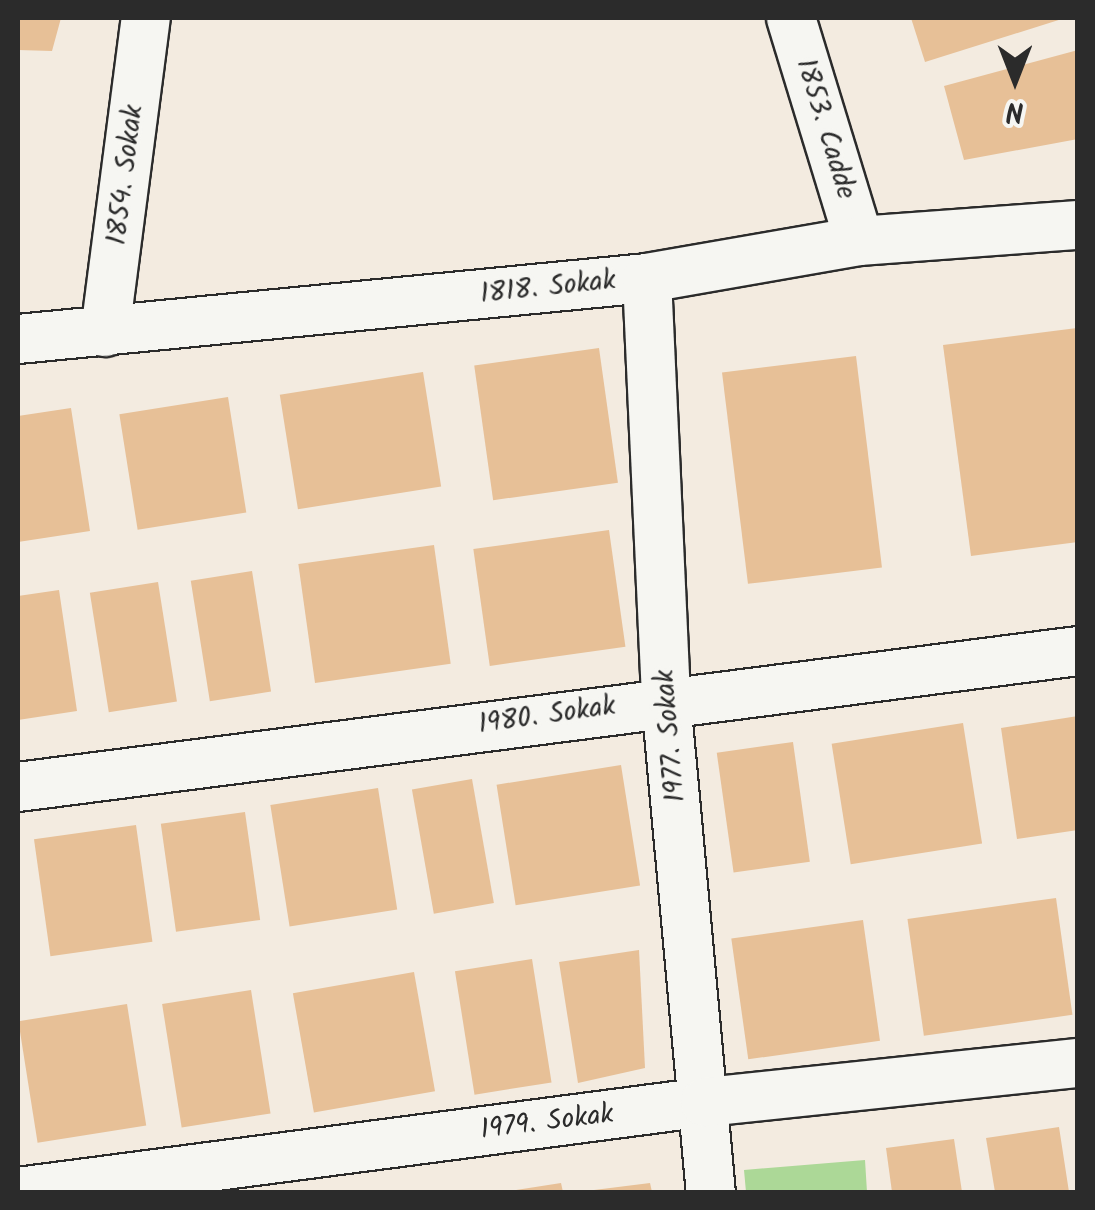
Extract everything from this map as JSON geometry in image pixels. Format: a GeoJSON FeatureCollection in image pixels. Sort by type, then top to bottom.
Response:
{"type":"FeatureCollection","features":[{"type":"Feature","properties":{"kind":"street","name":"1854. Sokak"},"geometry":{"type":"LineString","coordinates":[[105,332],[146,18]]}},
{"type":"Feature","properties":{"kind":"street","name":"1853. Cadde"},"geometry":{"type":"LineString","coordinates":[[791,18],[859,240]]}},
{"type":"Feature","properties":{"kind":"street","name":"1818. Sokak"},"geometry":{"type":"LineString","coordinates":[[18,339],[647,278],[859,240],[1078,225]]}},
{"type":"Feature","properties":{"kind":"street","name":"1977. Sokak"},"geometry":{"type":"LineString","coordinates":[[647,278],[666,700],[711,1192]]}},
{"type":"Feature","properties":{"kind":"street","name":"1980. Sokak"},"geometry":{"type":"LineString","coordinates":[[18,787],[666,700],[1078,650]]}},
{"type":"Feature","properties":{"kind":"street","name":"1979. Sokak"},"geometry":{"type":"LineString","coordinates":[[18,1192],[705,1102],[1078,1063]]}},
{"type":"Feature","properties":{"kind":"green space"},"geometry":{"type":"Polygon","coordinates":[[[865,1160],[867,1192],[746,1192],[744,1170],[865,1160]]]}},
{"type":"Feature","properties":{"kind":"building"},"geometry":{"type":"Polygon","coordinates":[[[18,18],[61,18],[52,51],[18,50],[18,18]]]}},
{"type":"Feature","properties":{"kind":"building"},"geometry":{"type":"Polygon","coordinates":[[[911,18],[1065,18],[925,62],[911,18]]]}},
{"type":"Feature","properties":{"kind":"building"},"geometry":{"type":"Polygon","coordinates":[[[1078,50],[1078,139],[964,160],[944,86],[1078,50]]]}},
{"type":"Feature","properties":{"kind":"building"},"geometry":{"type":"Polygon","coordinates":[[[1077,328],[1078,542],[971,556],[943,345],[1077,328]]]}},
{"type":"Feature","properties":{"kind":"building"},"geometry":{"type":"Polygon","coordinates":[[[599,348],[618,483],[493,500],[474,366],[599,348]]]}},
{"type":"Feature","properties":{"kind":"building"},"geometry":{"type":"Polygon","coordinates":[[[856,356],[882,567],[748,584],[722,372],[856,356]]]}},
{"type":"Feature","properties":{"kind":"building"},"geometry":{"type":"Polygon","coordinates":[[[423,372],[441,487],[298,509],[280,395],[423,372]]]}},
{"type":"Feature","properties":{"kind":"building"},"geometry":{"type":"Polygon","coordinates":[[[228,397],[246,513],[138,530],[119,414],[228,397]]]}},
{"type":"Feature","properties":{"kind":"building"},"geometry":{"type":"Polygon","coordinates":[[[71,408],[90,531],[18,542],[18,416],[71,408]]]}},
{"type":"Feature","properties":{"kind":"building"},"geometry":{"type":"Polygon","coordinates":[[[609,530],[625,647],[490,666],[473,549],[609,530]]]}},
{"type":"Feature","properties":{"kind":"building"},"geometry":{"type":"Polygon","coordinates":[[[434,545],[451,664],[315,683],[298,564],[434,545]]]}},
{"type":"Feature","properties":{"kind":"building"},"geometry":{"type":"Polygon","coordinates":[[[252,571],[271,691],[210,701],[191,581],[252,571]]]}},
{"type":"Feature","properties":{"kind":"building"},"geometry":{"type":"Polygon","coordinates":[[[158,582],[177,702],[109,712],[90,593],[158,582]]]}},
{"type":"Feature","properties":{"kind":"building"},"geometry":{"type":"Polygon","coordinates":[[[59,590],[77,711],[18,720],[18,596],[59,590]]]}},
{"type":"Feature","properties":{"kind":"building"},"geometry":{"type":"Polygon","coordinates":[[[1078,716],[1078,830],[1017,839],[1001,728],[1078,716]]]}},
{"type":"Feature","properties":{"kind":"building"},"geometry":{"type":"Polygon","coordinates":[[[963,723],[982,843],[851,864],[832,744],[963,723]]]}},
{"type":"Feature","properties":{"kind":"building"},"geometry":{"type":"Polygon","coordinates":[[[793,742],[810,862],[734,873],[717,753],[793,742]]]}},
{"type":"Feature","properties":{"kind":"building"},"geometry":{"type":"Polygon","coordinates":[[[621,765],[640,885],[516,905],[497,785],[621,765]]]}},
{"type":"Feature","properties":{"kind":"building"},"geometry":{"type":"Polygon","coordinates":[[[472,779],[494,903],[434,914],[412,790],[472,779]]]}},
{"type":"Feature","properties":{"kind":"building"},"geometry":{"type":"Polygon","coordinates":[[[378,788],[397,909],[290,927],[270,805],[378,788]]]}},
{"type":"Feature","properties":{"kind":"building"},"geometry":{"type":"Polygon","coordinates":[[[245,812],[260,920],[176,932],[161,824],[245,812]]]}},
{"type":"Feature","properties":{"kind":"building"},"geometry":{"type":"Polygon","coordinates":[[[136,825],[152,942],[50,956],[34,839],[136,825]]]}},
{"type":"Feature","properties":{"kind":"building"},"geometry":{"type":"Polygon","coordinates":[[[1056,898],[1072,1015],[924,1036],[907,919],[1056,898]]]}},
{"type":"Feature","properties":{"kind":"building"},"geometry":{"type":"Polygon","coordinates":[[[863,920],[880,1041],[748,1059],[731,939],[863,920]]]}},
{"type":"Feature","properties":{"kind":"building"},"geometry":{"type":"Polygon","coordinates":[[[639,950],[645,1068],[578,1083],[559,962],[639,950]]]}},
{"type":"Feature","properties":{"kind":"building"},"geometry":{"type":"Polygon","coordinates":[[[532,959],[552,1082],[475,1095],[455,971],[532,959]]]}},
{"type":"Feature","properties":{"kind":"building"},"geometry":{"type":"Polygon","coordinates":[[[414,972],[435,1091],[314,1113],[293,993],[414,972]]]}},
{"type":"Feature","properties":{"kind":"building"},"geometry":{"type":"Polygon","coordinates":[[[251,990],[271,1113],[182,1128],[162,1004],[251,990]]]}},
{"type":"Feature","properties":{"kind":"building"},"geometry":{"type":"Polygon","coordinates":[[[127,1004],[146,1125],[38,1143],[18,1021],[127,1004]]]}},
{"type":"Feature","properties":{"kind":"building"},"geometry":{"type":"Polygon","coordinates":[[[1059,1127],[1069,1192],[995,1192],[986,1138],[1059,1127]]]}},
{"type":"Feature","properties":{"kind":"building"},"geometry":{"type":"Polygon","coordinates":[[[954,1139],[962,1192],[892,1192],[886,1148],[954,1139]]]}},
{"type":"Feature","properties":{"kind":"building"},"geometry":{"type":"Polygon","coordinates":[[[561,1183],[563,1192],[516,1192],[516,1190],[561,1183]]]}},
{"type":"Feature","properties":{"kind":"building"},"geometry":{"type":"Polygon","coordinates":[[[650,1183],[652,1192],[594,1192],[594,1190],[650,1183]]]}}]}
